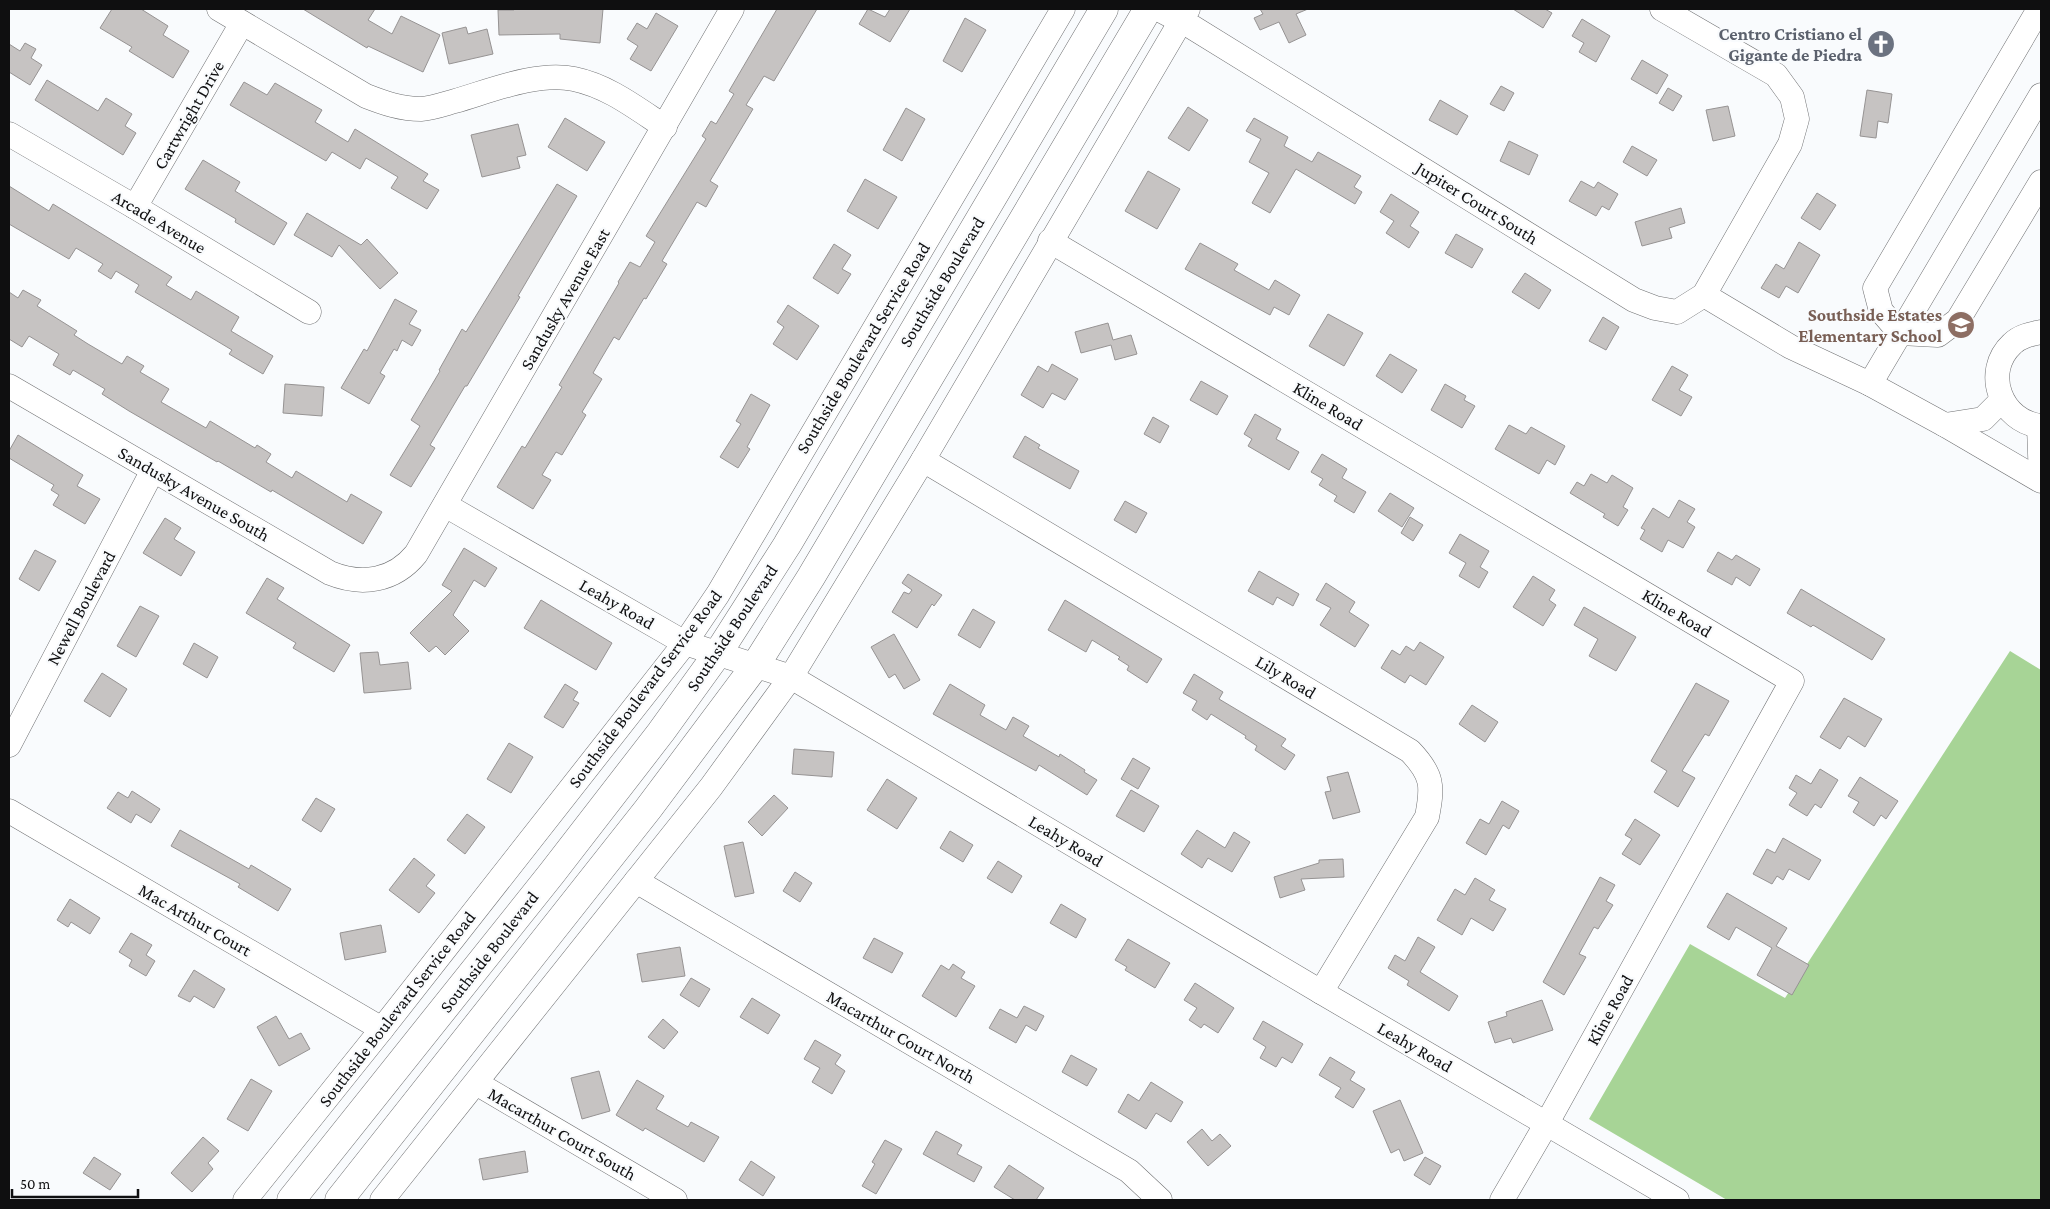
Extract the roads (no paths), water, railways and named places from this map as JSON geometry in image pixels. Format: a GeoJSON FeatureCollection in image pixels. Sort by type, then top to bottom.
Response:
{"type":"FeatureCollection","features":[{"type":"Feature","properties":{"kind":"highway","name":"Southside Boulevard"},"geometry":{"type":"LineString","coordinates":[[291,1200],[570,849],[661,732],[718,653],[788,545],[1104,9]]}},
{"type":"Feature","properties":{"kind":"highway","name":"Southside Boulevard"},"geometry":{"type":"LineString","coordinates":[[339,1200],[648,809],[755,666],[811,577],[1148,9]]}},
{"type":"Feature","properties":{"kind":"street"},"geometry":{"type":"LineString","coordinates":[[219,9],[366,96],[393,106],[433,107],[527,81],[550,77],[572,78],[591,83],[610,92],[664,127]]}},
{"type":"Feature","properties":{"kind":"street","name":"Sandusky Avenue East"},"geometry":{"type":"LineString","coordinates":[[384,577],[409,562],[445,505],[732,9]]}},
{"type":"Feature","properties":{"kind":"street","name":"Southside Boulevard Service Road"},"geometry":{"type":"LineString","coordinates":[[245,1200],[382,1029],[685,643],[718,594],[1063,9]]}},
{"type":"Feature","properties":{"kind":"street","name":"Jupiter Court South"},"geometry":{"type":"LineString","coordinates":[[1158,9],[1184,15],[1634,300],[1655,308],[1677,312],[1704,295],[1790,144],[1797,119],[1792,96],[1776,75],[1662,9]]}},
{"type":"Feature","properties":{"kind":"street"},"geometry":{"type":"LineString","coordinates":[[2039,9],[1875,288],[1881,311],[1900,333],[1938,335],[1958,320],[2041,182]]}},
{"type":"Feature","properties":{"kind":"street"},"geometry":{"type":"LineString","coordinates":[[382,1200],[636,881],[791,677],[924,460],[1050,241],[1184,15]]}},
{"type":"Feature","properties":{"kind":"street","name":"Cartwright Drive"},"geometry":{"type":"LineString","coordinates":[[135,207],[242,23]]}},
{"type":"Feature","properties":{"kind":"street"},"geometry":{"type":"LineString","coordinates":[[1870,384],[2041,95]]}},
{"type":"Feature","properties":{"kind":"street","name":"Arcade Avenue"},"geometry":{"type":"LineString","coordinates":[[9,134],[135,207],[309,312]]}},
{"type":"Feature","properties":{"kind":"street","name":"Kline Road"},"geometry":{"type":"LineString","coordinates":[[1050,241],[1792,681],[1547,1123],[1502,1200]]}},
{"type":"Feature","properties":{"kind":"street"},"geometry":{"type":"LineString","coordinates":[[1704,295],[1791,347],[1870,384],[1945,424],[2041,481]]}},
{"type":"Feature","properties":{"kind":"street"},"geometry":{"type":"LineString","coordinates":[[2041,332],[2026,335],[2013,343],[2003,355],[1997,378],[1997,385],[2002,400],[2011,413],[2024,422],[2040,426],[2041,481]]}},
{"type":"Feature","properties":{"kind":"street","name":"Sandusky Avenue South"},"geometry":{"type":"LineString","coordinates":[[9,386],[330,573],[346,580],[360,581],[384,577]]}},
{"type":"Feature","properties":{"kind":"street"},"geometry":{"type":"LineString","coordinates":[[1945,424],[1982,419],[2002,400]]}},
{"type":"Feature","properties":{"kind":"street","name":"Lily Road"},"geometry":{"type":"LineString","coordinates":[[924,460],[1410,751],[1420,762],[1428,776],[1432,793],[1427,817],[1321,992]]}},
{"type":"Feature","properties":{"kind":"street","name":"Newell Boulevard"},"geometry":{"type":"LineString","coordinates":[[9,745],[153,470]]}},
{"type":"Feature","properties":{"kind":"street","name":"Leahy Road"},"geometry":{"type":"LineString","coordinates":[[445,505],[685,643],[791,677],[1321,992],[1677,1200]]}},
{"type":"Feature","properties":{"kind":"street","name":"Mac Arthur Court"},"geometry":{"type":"LineString","coordinates":[[9,811],[382,1029]]}},
{"type":"Feature","properties":{"kind":"street","name":"Macarthur Court North"},"geometry":{"type":"LineString","coordinates":[[636,881],[1129,1171],[1160,1200]]}},
{"type":"Feature","properties":{"kind":"street","name":"Macarthur Court South"},"geometry":{"type":"LineString","coordinates":[[476,1083],[675,1200]]}},
{"type":"Feature","properties":{"kind":"place","name":"Centro Cristiano el Gigante de Piedra"},"geometry":{"type":"Point","coordinates":[1881,44]}},
{"type":"Feature","properties":{"kind":"place","name":"Southside Estates Elementary School"},"geometry":{"type":"Point","coordinates":[1961,325]}}]}
